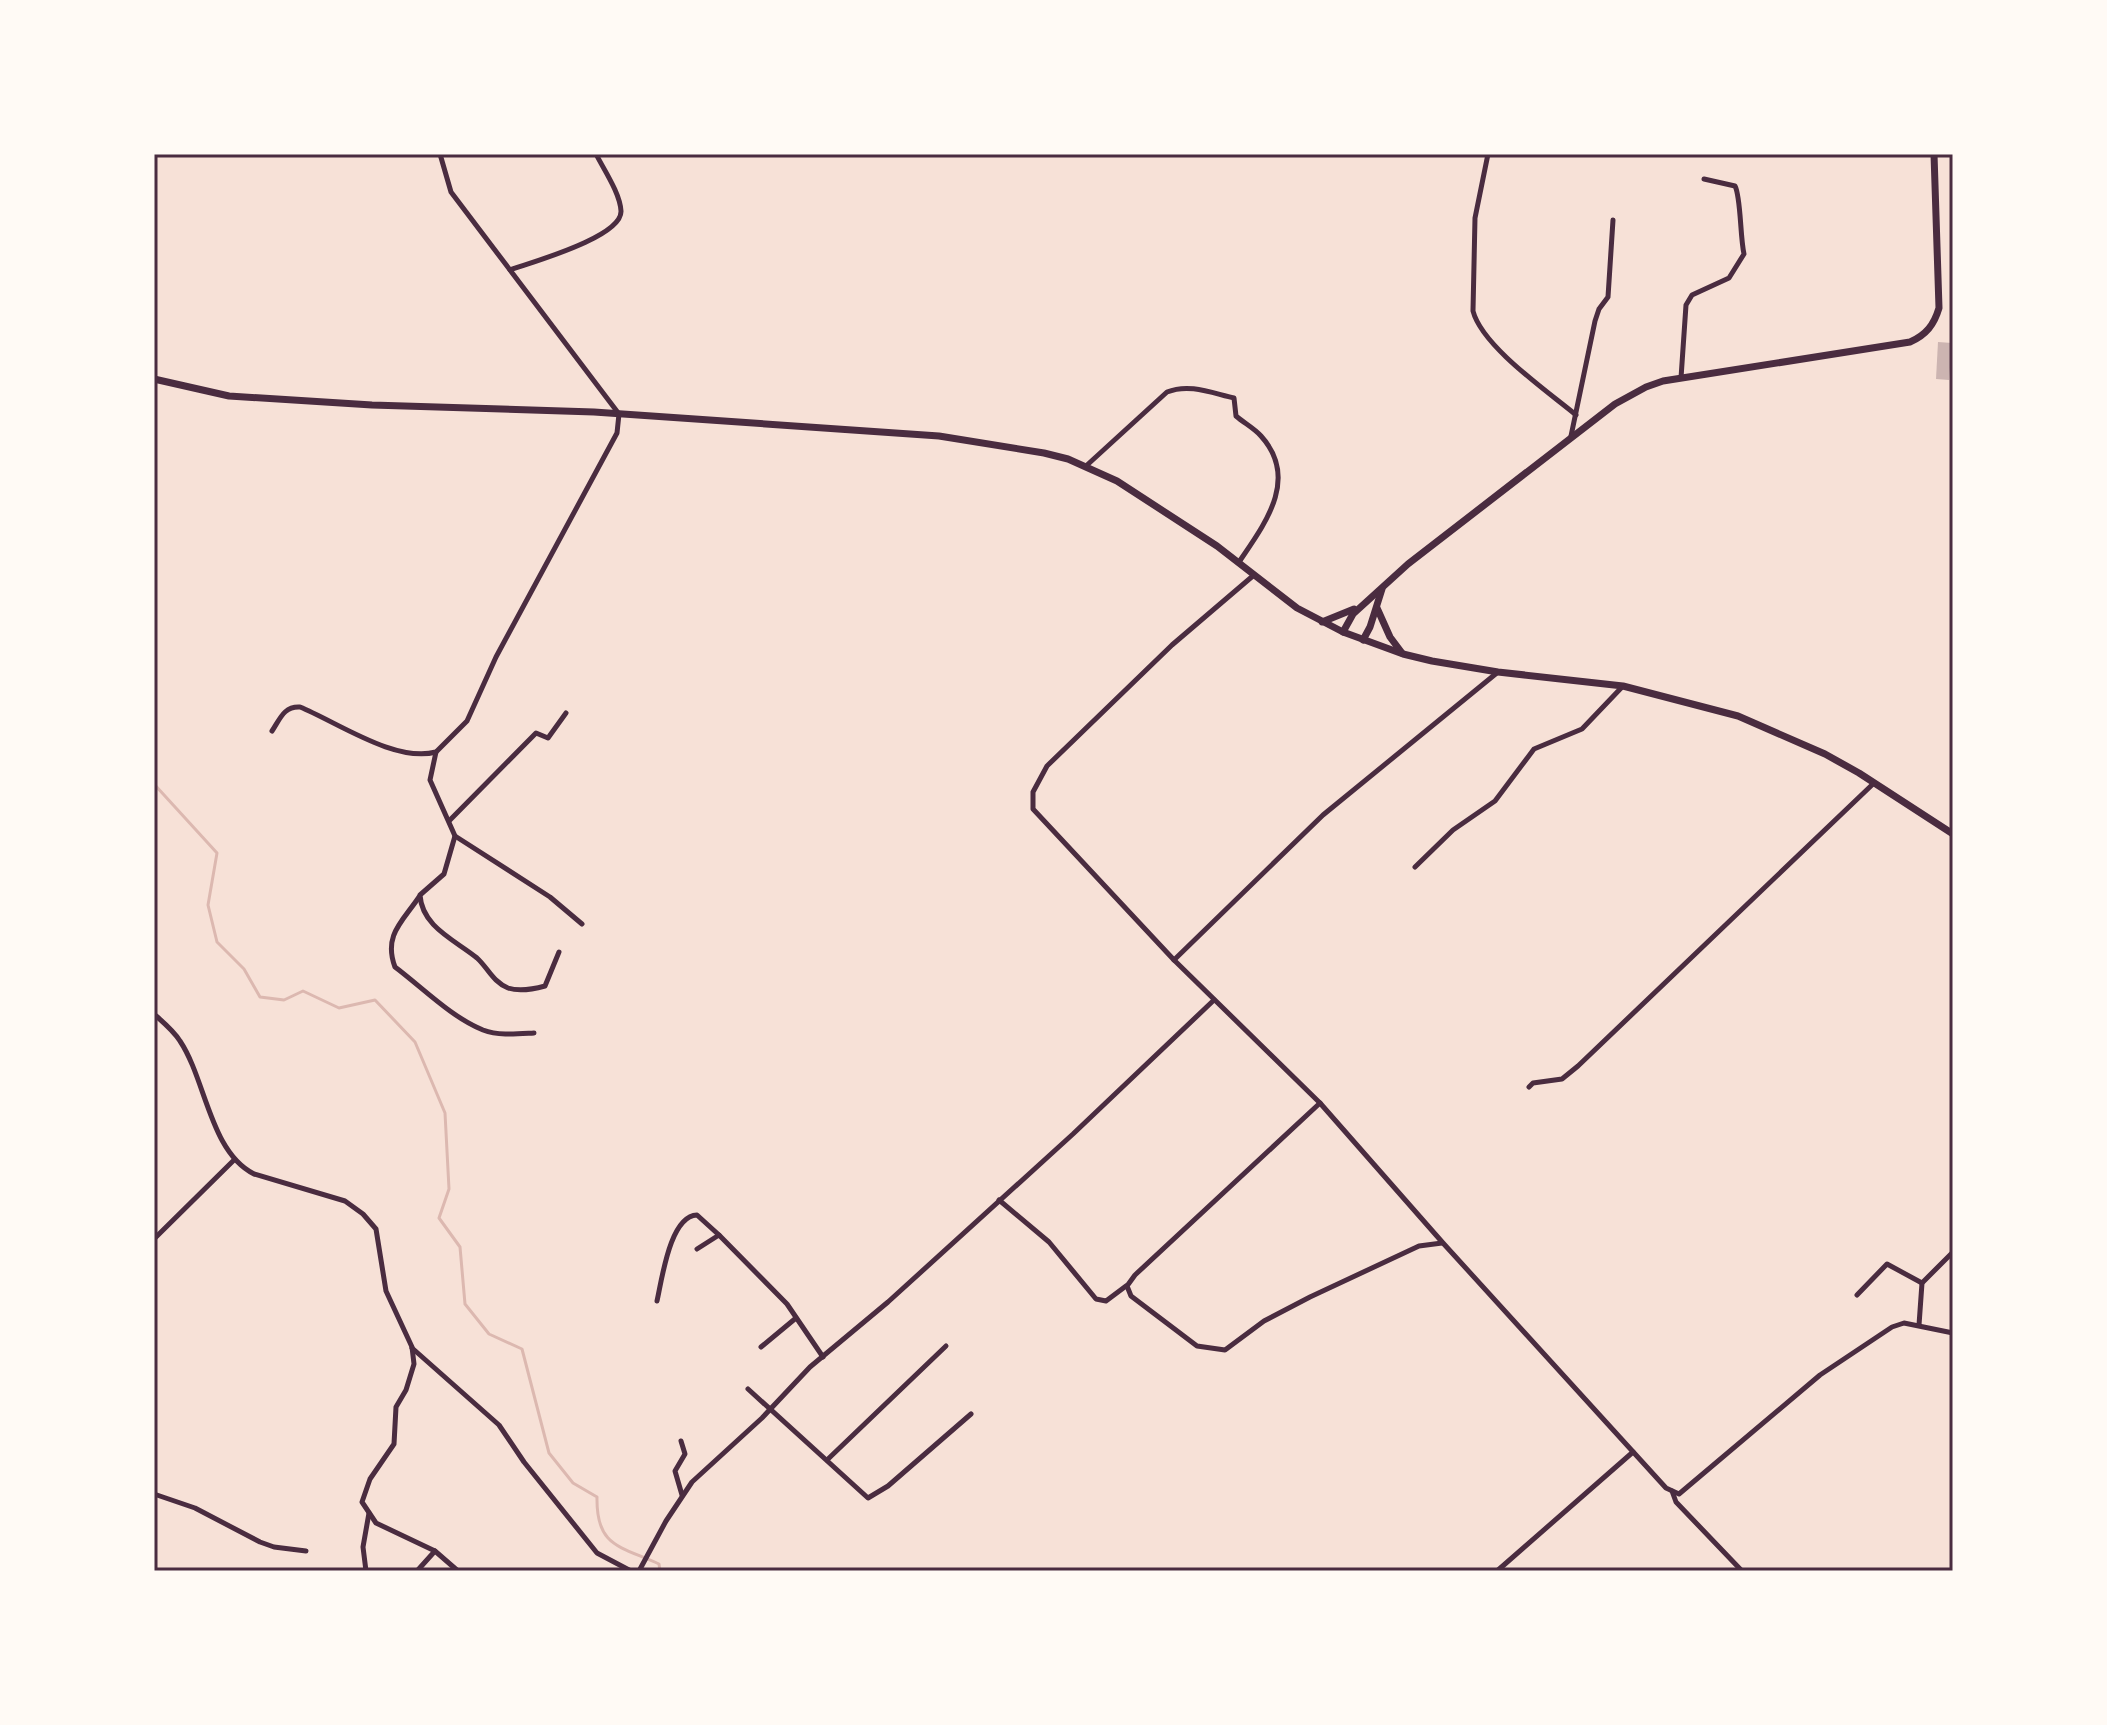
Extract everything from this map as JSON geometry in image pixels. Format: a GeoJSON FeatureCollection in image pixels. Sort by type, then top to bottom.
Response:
{"type":"FeatureCollection","features":[{"type":"Feature","properties":{"kind":"main road"},"geometry":{"type":"LineString","coordinates":[[1343,632],[1350,618],[1363,604],[1408,564],[1630,394],[1681,378],[1901,344],[1919,338],[1936,317],[1939,308],[1934,154]]}},
{"type":"Feature","properties":{"kind":"main road"},"geometry":{"type":"LineString","coordinates":[[154,379],[229,396],[619,414],[939,436],[1044,453],[1117,481],[1239,562],[1297,608],[1343,632],[1403,654],[1463,668],[1623,686],[1738,716],[1800,742],[1874,783],[1953,834]]}},
{"type":"Feature","properties":{"kind":"main road"},"geometry":{"type":"LineString","coordinates":[[1363,640],[1383,587]]}},
{"type":"Feature","properties":{"kind":"main road"},"geometry":{"type":"LineString","coordinates":[[1322,622],[1363,604]]}},
{"type":"Feature","properties":{"kind":"main road"},"geometry":{"type":"LineString","coordinates":[[1377,607],[1390,637],[1403,654]]}},
{"type":"Feature","properties":{"kind":"street"},"geometry":{"type":"LineString","coordinates":[[440,154],[451,192],[619,414],[617,433],[496,657],[467,721],[436,752],[430,780],[455,836],[444,874],[420,895],[395,927],[391,956],[395,967],[465,1020],[485,1031],[513,1035],[534,1033]]}},
{"type":"Feature","properties":{"kind":"street"},"geometry":{"type":"LineString","coordinates":[[510,270],[588,241],[609,231],[618,221],[621,214],[618,203],[596,154]]}},
{"type":"Feature","properties":{"kind":"street"},"geometry":{"type":"LineString","coordinates":[[1488,154],[1475,218],[1473,311],[1476,322],[1487,339],[1576,415]]}},
{"type":"Feature","properties":{"kind":"street"},"geometry":{"type":"LineString","coordinates":[[1681,378],[1686,305],[1692,295],[1729,278],[1744,254],[1739,231],[1739,193],[1735,186],[1704,179]]}},
{"type":"Feature","properties":{"kind":"street"},"geometry":{"type":"LineString","coordinates":[[1571,437],[1595,321],[1608,297],[1613,220]]}},
{"type":"Feature","properties":{"kind":"street"},"geometry":{"type":"LineString","coordinates":[[1086,467],[1167,392],[1179,388],[1198,388],[1234,398],[1236,416],[1262,438],[1271,452],[1278,485],[1269,517],[1239,562]]}},
{"type":"Feature","properties":{"kind":"street"},"geometry":{"type":"LineString","coordinates":[[1255,575],[1172,645],[1047,766],[1033,792],[1033,809],[1174,960],[1320,1103],[1666,1488],[1679,1494],[1820,1375],[1892,1327],[1904,1323],[1953,1333]]}},
{"type":"Feature","properties":{"kind":"street"},"geometry":{"type":"LineString","coordinates":[[1174,960],[1323,815],[1498,672]]}},
{"type":"Feature","properties":{"kind":"street"},"geometry":{"type":"LineString","coordinates":[[1415,867],[1453,830],[1495,801],[1534,749],[1582,729],[1623,686]]}},
{"type":"Feature","properties":{"kind":"street"},"geometry":{"type":"LineString","coordinates":[[272,731],[285,711],[300,707],[385,747],[408,753],[436,752]]}},
{"type":"Feature","properties":{"kind":"street"},"geometry":{"type":"LineString","coordinates":[[450,820],[536,733],[548,738],[566,713]]}},
{"type":"Feature","properties":{"kind":"street"},"geometry":{"type":"LineString","coordinates":[[1529,1087],[1533,1083],[1562,1079],[1578,1066],[1874,783]]}},
{"type":"Feature","properties":{"kind":"street"},"geometry":{"type":"LineString","coordinates":[[455,836],[550,897],[582,924]]}},
{"type":"Feature","properties":{"kind":"street"},"geometry":{"type":"LineString","coordinates":[[420,895],[421,907],[436,929],[479,960],[495,980],[509,989],[530,990],[545,986],[559,952]]}},
{"type":"Feature","properties":{"kind":"street"},"geometry":{"type":"LineString","coordinates":[[639,1571],[692,1482],[823,1357],[1073,1134],[1214,1000]]}},
{"type":"Feature","properties":{"kind":"street"},"geometry":{"type":"LineString","coordinates":[[154,1014],[180,1040],[234,1160],[240,1167],[345,1201],[363,1214],[376,1229],[386,1291],[412,1347],[414,1364],[406,1390],[396,1407],[394,1444],[370,1479],[362,1502],[376,1523],[435,1551],[458,1571]]}},
{"type":"Feature","properties":{"kind":"street"},"geometry":{"type":"LineString","coordinates":[[999,1200],[1049,1242],[1096,1299],[1106,1301],[1127,1286],[1135,1275],[1320,1103]]}},
{"type":"Feature","properties":{"kind":"street"},"geometry":{"type":"LineString","coordinates":[[154,1239],[234,1160]]}},
{"type":"Feature","properties":{"kind":"street"},"geometry":{"type":"LineString","coordinates":[[657,1301],[675,1232],[683,1220],[697,1215],[787,1304],[823,1357]]}},
{"type":"Feature","properties":{"kind":"street"},"geometry":{"type":"LineString","coordinates":[[697,1249],[719,1235]]}},
{"type":"Feature","properties":{"kind":"street"},"geometry":{"type":"LineString","coordinates":[[1127,1286],[1131,1296],[1197,1346],[1225,1350],[1264,1321],[1310,1297],[1419,1246],[1443,1243]]}},
{"type":"Feature","properties":{"kind":"street"},"geometry":{"type":"LineString","coordinates":[[1919,1325],[1922,1283],[1953,1252]]}},
{"type":"Feature","properties":{"kind":"street"},"geometry":{"type":"LineString","coordinates":[[1857,1295],[1887,1264],[1922,1283]]}},
{"type":"Feature","properties":{"kind":"street"},"geometry":{"type":"LineString","coordinates":[[761,1347],[796,1318]]}},
{"type":"Feature","properties":{"kind":"street"},"geometry":{"type":"LineString","coordinates":[[827,1460],[946,1346]]}},
{"type":"Feature","properties":{"kind":"street"},"geometry":{"type":"LineString","coordinates":[[412,1347],[499,1425],[524,1462],[597,1553],[631,1571]]}},
{"type":"Feature","properties":{"kind":"street"},"geometry":{"type":"LineString","coordinates":[[748,1389],[868,1498],[888,1486],[971,1414]]}},
{"type":"Feature","properties":{"kind":"street"},"geometry":{"type":"LineString","coordinates":[[681,1441],[685,1454],[675,1471],[682,1496]]}},
{"type":"Feature","properties":{"kind":"street"},"geometry":{"type":"LineString","coordinates":[[1497,1571],[1633,1452]]}},
{"type":"Feature","properties":{"kind":"street"},"geometry":{"type":"LineString","coordinates":[[1672,1491],[1676,1502],[1742,1571]]}},
{"type":"Feature","properties":{"kind":"street"},"geometry":{"type":"LineString","coordinates":[[154,1494],[195,1508],[260,1542],[306,1551]]}},
{"type":"Feature","properties":{"kind":"street"},"geometry":{"type":"LineString","coordinates":[[366,1571],[363,1547],[369,1513]]}},
{"type":"Feature","properties":{"kind":"street"},"geometry":{"type":"LineString","coordinates":[[417,1571],[435,1551]]}},
{"type":"Feature","properties":{"kind":"building"},"geometry":{"type":"Polygon","coordinates":[[[1938,342],[1952,343],[1949,380],[1936,379],[1938,342]]]}},
{"type":"Feature","properties":{"kind":"waterway"},"geometry":{"type":"LineString","coordinates":[[154,784],[217,853],[208,905],[217,942],[244,969],[260,997],[284,1000],[303,991],[339,1008],[375,1000],[415,1042],[445,1113],[449,1189],[439,1218],[460,1247],[465,1304],[489,1334],[522,1349],[549,1453],[573,1483],[597,1497],[601,1526],[606,1535],[622,1548],[659,1564],[660,1571]]}}]}
